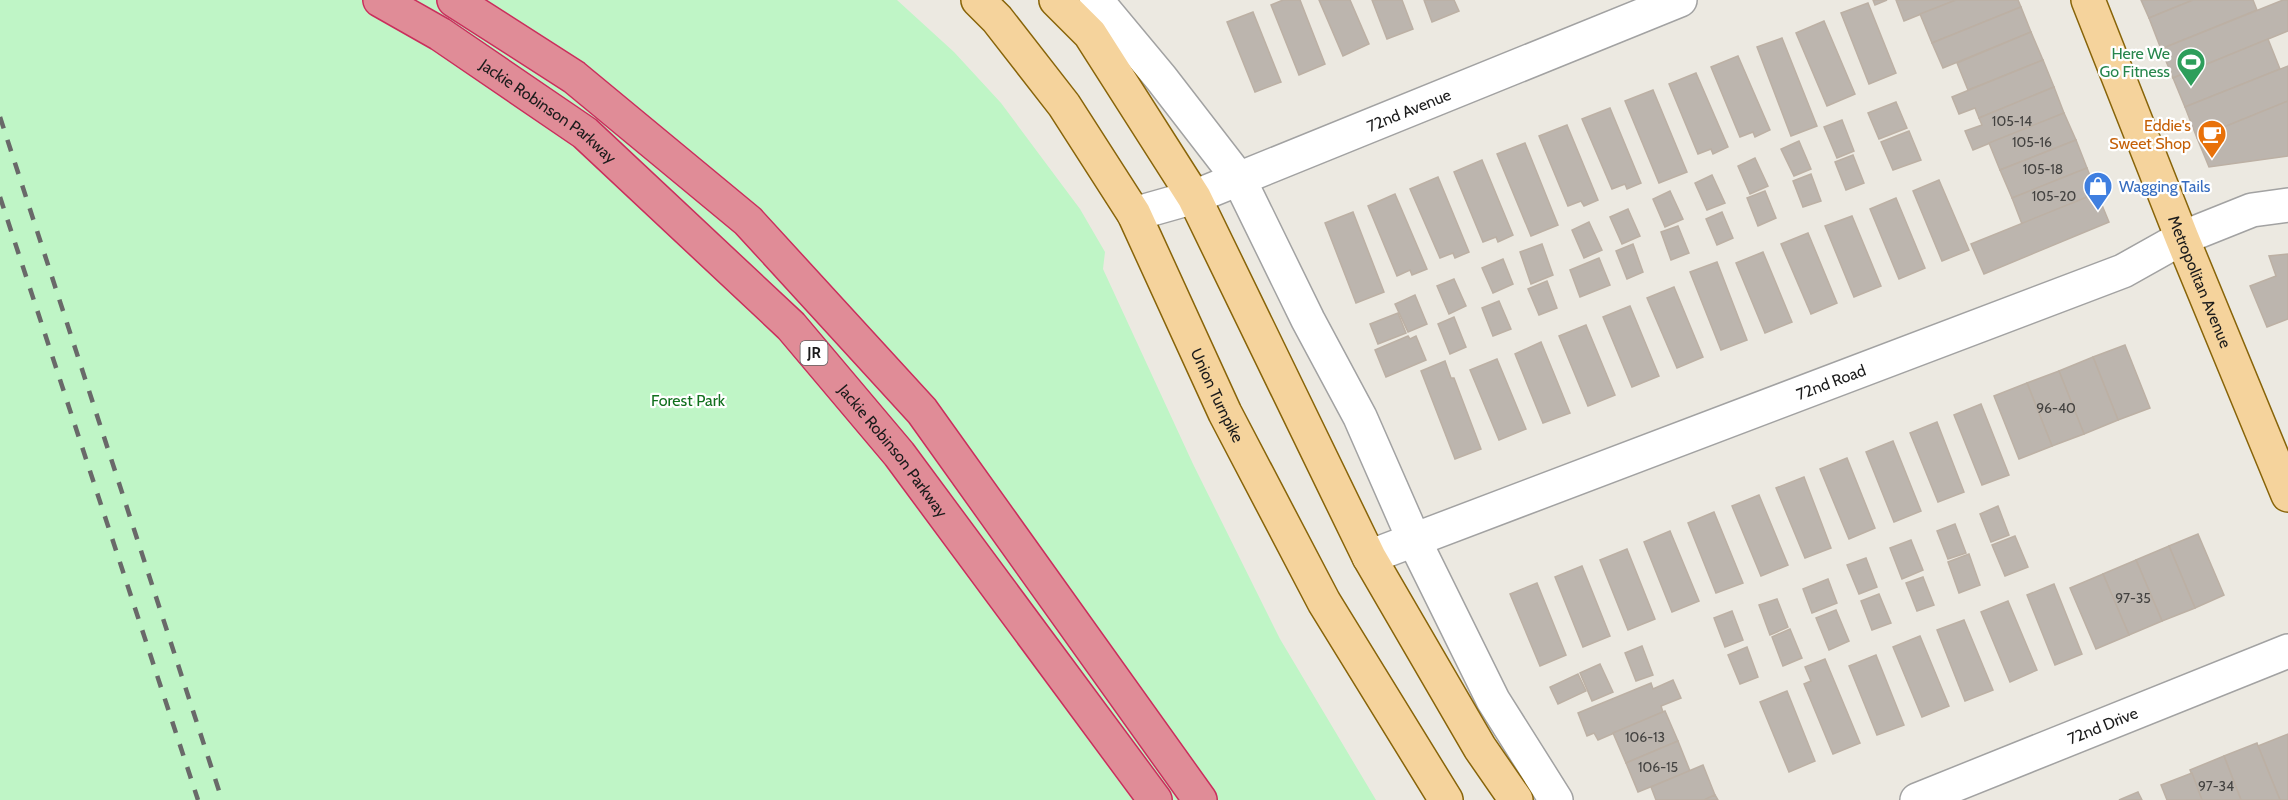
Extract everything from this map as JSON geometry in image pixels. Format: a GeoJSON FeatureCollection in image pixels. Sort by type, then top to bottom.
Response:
{"type":"FeatureCollection","features":[{"type":"Feature","properties":{"kind":"highway","name":"Jackie Robinson Parkway"},"geometry":{"type":"LineString","coordinates":[[380,0],[440,34],[585,133],[790,326],[899,454],[1155,800]]}},
{"type":"Feature","properties":{"kind":"highway","name":"JR"},"geometry":{"type":"LineString","coordinates":[[454,0],[574,77],[748,221],[922,411],[1200,800]]}},
{"type":"Feature","properties":{"kind":"main road","name":"Union Turnpike"},"geometry":{"type":"LineString","coordinates":[[978,0],[997,19],[1064,105],[1134,214],[1225,413],[1324,602],[1446,800]]}},
{"type":"Feature","properties":{"kind":"main road"},"geometry":{"type":"LineString","coordinates":[[1056,0],[1090,34],[1194,197],[1369,557],[1480,748],[1516,800]]}},
{"type":"Feature","properties":{"kind":"main road","name":"Metropolitan Avenue"},"geometry":{"type":"LineString","coordinates":[[2088,0],[2182,238],[2288,495]]}},
{"type":"Feature","properties":{"kind":"street"},"geometry":{"type":"LineString","coordinates":[[1096,0],[1161,78],[1239,179],[1308,320],[1360,417],[1414,540],[1493,700],[1556,800]]}},
{"type":"Feature","properties":{"kind":"street","name":"72nd Avenue"},"geometry":{"type":"LineString","coordinates":[[1134,214],[1194,197],[1680,0]]}},
{"type":"Feature","properties":{"kind":"street","name":"72nd Road"},"geometry":{"type":"LineString","coordinates":[[1369,557],[2123,271],[2182,238],[2252,210],[2288,205]]}},
{"type":"Feature","properties":{"kind":"street","name":"72nd Drive"},"geometry":{"type":"LineString","coordinates":[[1917,800],[2288,651]]}},
{"type":"Feature","properties":{"kind":"green space","name":"Forest Park"},"geometry":{"type":"Polygon","coordinates":[[[0,0],[897,0],[954,52],[1001,103],[1080,209],[1105,252],[1103,269],[1193,464],[1280,639],[1376,800],[0,800],[0,0]]]}},
{"type":"Feature","properties":{"kind":"building"},"geometry":{"type":"Polygon","coordinates":[[[1283,0],[1300,0],[1325,64],[1299,75],[1271,5],[1283,0]]]}},
{"type":"Feature","properties":{"kind":"building"},"geometry":{"type":"Polygon","coordinates":[[[1319,0],[1350,0],[1369,44],[1343,56],[1319,0]]]}},
{"type":"Feature","properties":{"kind":"building"},"geometry":{"type":"Polygon","coordinates":[[[1372,0],[1402,0],[1413,29],[1387,39],[1372,0]]]}},
{"type":"Feature","properties":{"kind":"building"},"geometry":{"type":"Polygon","coordinates":[[[1424,0],[1454,0],[1459,11],[1432,22],[1424,0]]]}},
{"type":"Feature","properties":{"kind":"building"},"geometry":{"type":"Polygon","coordinates":[[[1873,0],[1887,0],[1875,5],[1873,0]]]}},
{"type":"Feature","properties":{"kind":"building"},"geometry":{"type":"Polygon","coordinates":[[[1896,0],[1956,0],[1904,21],[1896,0]]]}},
{"type":"Feature","properties":{"kind":"building"},"geometry":{"type":"Polygon","coordinates":[[[1956,0],[2018,0],[2021,7],[1932,43],[1920,14],[1956,0]]]}},
{"type":"Feature","properties":{"kind":"building"},"geometry":{"type":"Polygon","coordinates":[[[2141,0],[2193,0],[2149,18],[2141,0]]]}},
{"type":"Feature","properties":{"kind":"building"},"geometry":{"type":"Polygon","coordinates":[[[2193,0],[2253,0],[2257,10],[2161,49],[2149,18],[2193,0]]]}},
{"type":"Feature","properties":{"kind":"building"},"geometry":{"type":"Polygon","coordinates":[[[2288,0],[2288,31],[2173,78],[2161,49],[2288,0]]]}},
{"type":"Feature","properties":{"kind":"building"},"geometry":{"type":"Polygon","coordinates":[[[1868,3],[1896,73],[1869,84],[1841,13],[1868,3]]]}},
{"type":"Feature","properties":{"kind":"building"},"geometry":{"type":"Polygon","coordinates":[[[2021,7],[2031,32],[1943,68],[1932,43],[2021,7]]]}},
{"type":"Feature","properties":{"kind":"building"},"geometry":{"type":"Polygon","coordinates":[[[1253,12],[1281,82],[1255,92],[1227,22],[1253,12]]]}},
{"type":"Feature","properties":{"kind":"building"},"geometry":{"type":"Polygon","coordinates":[[[1824,21],[1855,94],[1827,106],[1796,33],[1824,21]]]}},
{"type":"Feature","properties":{"kind":"building"},"geometry":{"type":"Polygon","coordinates":[[[2031,32],[2043,60],[1968,90],[1957,63],[2031,32]]]}},
{"type":"Feature","properties":{"kind":"building"},"geometry":{"type":"Polygon","coordinates":[[[1782,38],[1817,126],[1791,136],[1757,47],[1782,38]]]}},
{"type":"Feature","properties":{"kind":"building"},"geometry":{"type":"Polygon","coordinates":[[[2268,39],[2280,69],[2185,107],[2173,78],[2268,39]]]}},
{"type":"Feature","properties":{"kind":"building"},"geometry":{"type":"Polygon","coordinates":[[[1738,56],[1770,130],[1755,137],[1753,132],[1740,137],[1711,67],[1738,56]]]}},
{"type":"Feature","properties":{"kind":"building"},"geometry":{"type":"Polygon","coordinates":[[[2043,60],[2054,87],[1979,118],[1975,108],[1959,114],[1952,97],[2043,60]]]}},
{"type":"Feature","properties":{"kind":"building"},"geometry":{"type":"Polygon","coordinates":[[[2288,66],[2288,101],[2197,138],[2185,107],[2288,66]]]}},
{"type":"Feature","properties":{"kind":"building"},"geometry":{"type":"Polygon","coordinates":[[[1696,73],[1728,147],[1713,154],[1711,149],[1698,154],[1669,84],[1696,73]]]}},
{"type":"Feature","properties":{"kind":"building"},"geometry":{"type":"Polygon","coordinates":[[[2054,87],[2064,113],[1973,150],[1965,131],[1982,125],[1979,118],[2054,87]]]}},
{"type":"Feature","properties":{"kind":"building"},"geometry":{"type":"Polygon","coordinates":[[[1653,90],[1687,172],[1659,183],[1625,101],[1653,90]]]}},
{"type":"Feature","properties":{"kind":"building"},"geometry":{"type":"Polygon","coordinates":[[[2288,101],[2288,156],[2209,167],[2197,138],[2288,101]]]}},
{"type":"Feature","properties":{"kind":"building"},"geometry":{"type":"Polygon","coordinates":[[[1896,102],[1907,128],[1879,139],[1868,113],[1896,102]]]}},
{"type":"Feature","properties":{"kind":"building"},"geometry":{"type":"Polygon","coordinates":[[[1610,108],[1641,183],[1627,189],[1625,184],[1612,189],[1582,119],[1610,108]]]}},
{"type":"Feature","properties":{"kind":"building"},"geometry":{"type":"Polygon","coordinates":[[[2064,113],[2076,140],[2000,170],[1989,143],[2064,113]]]}},
{"type":"Feature","properties":{"kind":"building"},"geometry":{"type":"Polygon","coordinates":[[[1842,120],[1854,151],[1837,158],[1824,127],[1842,120]]]}},
{"type":"Feature","properties":{"kind":"building"},"geometry":{"type":"Polygon","coordinates":[[[1567,125],[1598,200],[1584,206],[1581,201],[1568,206],[1539,136],[1567,125]]]}},
{"type":"Feature","properties":{"kind":"building"},"geometry":{"type":"Polygon","coordinates":[[[1909,131],[1921,160],[1893,170],[1881,142],[1909,131]]]}},
{"type":"Feature","properties":{"kind":"building"},"geometry":{"type":"Polygon","coordinates":[[[2076,140],[2087,168],[2012,198],[2000,170],[2076,140]]]}},
{"type":"Feature","properties":{"kind":"building"},"geometry":{"type":"Polygon","coordinates":[[[1799,141],[1811,169],[1794,176],[1781,149],[1799,141]]]}},
{"type":"Feature","properties":{"kind":"building"},"geometry":{"type":"Polygon","coordinates":[[[1525,143],[1558,225],[1531,236],[1497,154],[1525,143]]]}},
{"type":"Feature","properties":{"kind":"building"},"geometry":{"type":"Polygon","coordinates":[[[1853,155],[1864,183],[1846,190],[1835,162],[1853,155]]]}},
{"type":"Feature","properties":{"kind":"building"},"geometry":{"type":"Polygon","coordinates":[[[1755,158],[1768,186],[1750,194],[1738,166],[1755,158]]]}},
{"type":"Feature","properties":{"kind":"building"},"geometry":{"type":"Polygon","coordinates":[[[1482,160],[1513,235],[1498,242],[1496,237],[1483,242],[1454,172],[1482,160]]]}},
{"type":"Feature","properties":{"kind":"building"},"geometry":{"type":"Polygon","coordinates":[[[2087,168],[2097,193],[2022,224],[2012,198],[2087,168]]]}},
{"type":"Feature","properties":{"kind":"building"},"geometry":{"type":"Polygon","coordinates":[[[1811,174],[1821,201],[1803,207],[1793,181],[1811,174]]]}},
{"type":"Feature","properties":{"kind":"building"},"geometry":{"type":"Polygon","coordinates":[[[1712,175],[1725,203],[1707,210],[1695,183],[1712,175]]]}},
{"type":"Feature","properties":{"kind":"building"},"geometry":{"type":"Polygon","coordinates":[[[1438,177],[1469,252],[1455,258],[1453,253],[1440,258],[1410,189],[1438,177]]]}},
{"type":"Feature","properties":{"kind":"building"},"geometry":{"type":"Polygon","coordinates":[[[1939,180],[1969,250],[1942,261],[1913,191],[1939,180]]]}},
{"type":"Feature","properties":{"kind":"building"},"geometry":{"type":"Polygon","coordinates":[[[1670,191],[1683,219],[1665,227],[1653,199],[1670,191]]]}},
{"type":"Feature","properties":{"kind":"building"},"geometry":{"type":"Polygon","coordinates":[[[1765,191],[1776,218],[1758,226],[1747,198],[1765,191]]]}},
{"type":"Feature","properties":{"kind":"building"},"geometry":{"type":"Polygon","coordinates":[[[2097,193],[2109,222],[1984,274],[1971,244],[2097,193]]]}},
{"type":"Feature","properties":{"kind":"building"},"geometry":{"type":"Polygon","coordinates":[[[1395,194],[1427,269],[1412,275],[1410,270],[1397,276],[1368,206],[1395,194]]]}},
{"type":"Feature","properties":{"kind":"building"},"geometry":{"type":"Polygon","coordinates":[[[1896,198],[1925,268],[1899,279],[1870,209],[1896,198]]]}},
{"type":"Feature","properties":{"kind":"building"},"geometry":{"type":"Polygon","coordinates":[[[1628,209],[1640,236],[1622,244],[1610,217],[1628,209]]]}},
{"type":"Feature","properties":{"kind":"building"},"geometry":{"type":"Polygon","coordinates":[[[1353,212],[1384,292],[1356,303],[1325,223],[1353,212]]]}},
{"type":"Feature","properties":{"kind":"building"},"geometry":{"type":"Polygon","coordinates":[[[1722,212],[1733,238],[1717,245],[1706,219],[1722,212]]]}},
{"type":"Feature","properties":{"kind":"building"},"geometry":{"type":"Polygon","coordinates":[[[1852,216],[1881,286],[1854,297],[1825,226],[1852,216]]]}},
{"type":"Feature","properties":{"kind":"building"},"geometry":{"type":"Polygon","coordinates":[[[1589,222],[1602,250],[1584,258],[1572,230],[1589,222]]]}},
{"type":"Feature","properties":{"kind":"building"},"geometry":{"type":"Polygon","coordinates":[[[1678,226],[1689,253],[1671,260],[1661,232],[1678,226]]]}},
{"type":"Feature","properties":{"kind":"building"},"geometry":{"type":"Polygon","coordinates":[[[1808,233],[1837,303],[1811,314],[1781,244],[1808,233]]]}},
{"type":"Feature","properties":{"kind":"building"},"geometry":{"type":"Polygon","coordinates":[[[1542,244],[1553,275],[1531,284],[1520,252],[1542,244]]]}},
{"type":"Feature","properties":{"kind":"building"},"geometry":{"type":"Polygon","coordinates":[[[1633,244],[1643,272],[1627,279],[1616,251],[1633,244]]]}},
{"type":"Feature","properties":{"kind":"building"},"geometry":{"type":"Polygon","coordinates":[[[1763,252],[1792,322],[1765,333],[1736,263],[1763,252]]]}},
{"type":"Feature","properties":{"kind":"building"},"geometry":{"type":"Polygon","coordinates":[[[2288,254],[2288,319],[2267,327],[2250,286],[2276,276],[2269,256],[2288,254]]]}},
{"type":"Feature","properties":{"kind":"building"},"geometry":{"type":"Polygon","coordinates":[[[1599,258],[1610,285],[1580,297],[1570,270],[1599,258]]]}},
{"type":"Feature","properties":{"kind":"building"},"geometry":{"type":"Polygon","coordinates":[[[1503,259],[1513,284],[1493,293],[1482,268],[1503,259]]]}},
{"type":"Feature","properties":{"kind":"building"},"geometry":{"type":"Polygon","coordinates":[[[1717,262],[1747,340],[1721,350],[1690,272],[1717,262]]]}},
{"type":"Feature","properties":{"kind":"building"},"geometry":{"type":"Polygon","coordinates":[[[1454,279],[1466,306],[1449,314],[1437,286],[1454,279]]]}},
{"type":"Feature","properties":{"kind":"building"},"geometry":{"type":"Polygon","coordinates":[[[1547,281],[1557,308],[1539,315],[1528,289],[1547,281]]]}},
{"type":"Feature","properties":{"kind":"building"},"geometry":{"type":"Polygon","coordinates":[[[1674,287],[1703,357],[1677,368],[1647,298],[1674,287]]]}},
{"type":"Feature","properties":{"kind":"building"},"geometry":{"type":"Polygon","coordinates":[[[1415,295],[1427,324],[1408,332],[1395,304],[1415,295]]]}},
{"type":"Feature","properties":{"kind":"building"},"geometry":{"type":"Polygon","coordinates":[[[1499,301],[1511,329],[1493,336],[1482,308],[1499,301]]]}},
{"type":"Feature","properties":{"kind":"building"},"geometry":{"type":"Polygon","coordinates":[[[1630,306],[1659,376],[1632,387],[1603,317],[1630,306]]]}},
{"type":"Feature","properties":{"kind":"building"},"geometry":{"type":"Polygon","coordinates":[[[1398,313],[1406,333],[1378,344],[1370,324],[1398,313]]]}},
{"type":"Feature","properties":{"kind":"building"},"geometry":{"type":"Polygon","coordinates":[[[1454,317],[1466,347],[1450,354],[1438,324],[1454,317]]]}},
{"type":"Feature","properties":{"kind":"building"},"geometry":{"type":"Polygon","coordinates":[[[1586,325],[1615,395],[1588,406],[1559,336],[1586,325]]]}},
{"type":"Feature","properties":{"kind":"building"},"geometry":{"type":"Polygon","coordinates":[[[1408,336],[1410,339],[1416,336],[1426,360],[1386,377],[1375,350],[1408,336]]]}},
{"type":"Feature","properties":{"kind":"building"},"geometry":{"type":"Polygon","coordinates":[[[1541,342],[1570,413],[1543,423],[1515,354],[1541,342]]]}},
{"type":"Feature","properties":{"kind":"building"},"geometry":{"type":"Polygon","coordinates":[[[2125,345],[2150,408],[2118,420],[2093,357],[2125,345]]]}},
{"type":"Feature","properties":{"kind":"building"},"geometry":{"type":"Polygon","coordinates":[[[2093,357],[2118,420],[2084,434],[2059,371],[2093,357]]]}},
{"type":"Feature","properties":{"kind":"building"},"geometry":{"type":"Polygon","coordinates":[[[1497,359],[1526,429],[1499,440],[1470,370],[1497,359]]]}},
{"type":"Feature","properties":{"kind":"building"},"geometry":{"type":"Polygon","coordinates":[[[1445,361],[1451,378],[1454,378],[1481,449],[1455,459],[1421,371],[1445,361]]]}},
{"type":"Feature","properties":{"kind":"building"},"geometry":{"type":"Polygon","coordinates":[[[2059,371],[2084,434],[2052,446],[2027,383],[2059,371]]]}},
{"type":"Feature","properties":{"kind":"building"},"geometry":{"type":"Polygon","coordinates":[[[2027,383],[2052,446],[2019,459],[1994,396],[2027,383]]]}},
{"type":"Feature","properties":{"kind":"building"},"geometry":{"type":"Polygon","coordinates":[[[1981,404],[2009,475],[1982,485],[1954,415],[1981,404]]]}},
{"type":"Feature","properties":{"kind":"building"},"geometry":{"type":"Polygon","coordinates":[[[1937,422],[1964,492],[1938,502],[1910,433],[1937,422]]]}},
{"type":"Feature","properties":{"kind":"building"},"geometry":{"type":"Polygon","coordinates":[[[1893,441],[1921,511],[1894,522],[1866,452],[1893,441]]]}},
{"type":"Feature","properties":{"kind":"building"},"geometry":{"type":"Polygon","coordinates":[[[1847,458],[1875,528],[1849,539],[1820,469],[1847,458]]]}},
{"type":"Feature","properties":{"kind":"building"},"geometry":{"type":"Polygon","coordinates":[[[1804,477],[1831,548],[1805,558],[1776,488],[1804,477]]]}},
{"type":"Feature","properties":{"kind":"building"},"geometry":{"type":"Polygon","coordinates":[[[1759,495],[1788,565],[1761,576],[1732,506],[1759,495]]]}},
{"type":"Feature","properties":{"kind":"building"},"geometry":{"type":"Polygon","coordinates":[[[1998,506],[2009,535],[1991,542],[1980,514],[1998,506]]]}},
{"type":"Feature","properties":{"kind":"building"},"geometry":{"type":"Polygon","coordinates":[[[1714,512],[1743,583],[1716,593],[1688,523],[1714,512]]]}},
{"type":"Feature","properties":{"kind":"building"},"geometry":{"type":"Polygon","coordinates":[[[1955,524],[1966,553],[1948,559],[1937,531],[1955,524]]]}},
{"type":"Feature","properties":{"kind":"building"},"geometry":{"type":"Polygon","coordinates":[[[1670,531],[1699,601],[1672,612],[1644,542],[1670,531]]]}},
{"type":"Feature","properties":{"kind":"building"},"geometry":{"type":"Polygon","coordinates":[[[2198,534],[2224,595],[2195,608],[2169,546],[2198,534]]]}},
{"type":"Feature","properties":{"kind":"building"},"geometry":{"type":"Polygon","coordinates":[[[2015,536],[2028,567],[2005,576],[1992,545],[2015,536]]]}},
{"type":"Feature","properties":{"kind":"building"},"geometry":{"type":"Polygon","coordinates":[[[1911,540],[1923,570],[1902,579],[1890,548],[1911,540]]]}},
{"type":"Feature","properties":{"kind":"building"},"geometry":{"type":"Polygon","coordinates":[[[2169,546],[2195,608],[2162,621],[2136,560],[2169,546]]]}},
{"type":"Feature","properties":{"kind":"building"},"geometry":{"type":"Polygon","coordinates":[[[1627,549],[1655,619],[1628,630],[1600,560],[1627,549]]]}},
{"type":"Feature","properties":{"kind":"building"},"geometry":{"type":"Polygon","coordinates":[[[1969,554],[1980,585],[1959,593],[1948,562],[1969,554]]]}},
{"type":"Feature","properties":{"kind":"building"},"geometry":{"type":"Polygon","coordinates":[[[1866,558],[1877,587],[1859,594],[1847,565],[1866,558]]]}},
{"type":"Feature","properties":{"kind":"building"},"geometry":{"type":"Polygon","coordinates":[[[2136,560],[2162,621],[2129,635],[2103,574],[2136,560]]]}},
{"type":"Feature","properties":{"kind":"building"},"geometry":{"type":"Polygon","coordinates":[[[1582,566],[1610,636],[1583,647],[1555,577],[1582,566]]]}},
{"type":"Feature","properties":{"kind":"building"},"geometry":{"type":"Polygon","coordinates":[[[2103,574],[2129,635],[2096,649],[2070,588],[2103,574]]]}},
{"type":"Feature","properties":{"kind":"building"},"geometry":{"type":"Polygon","coordinates":[[[1923,577],[1934,605],[1917,611],[1906,583],[1923,577]]]}},
{"type":"Feature","properties":{"kind":"building"},"geometry":{"type":"Polygon","coordinates":[[[1828,579],[1837,603],[1812,613],[1803,589],[1828,579]]]}},
{"type":"Feature","properties":{"kind":"building"},"geometry":{"type":"Polygon","coordinates":[[[1537,583],[1566,655],[1540,666],[1510,594],[1537,583]]]}},
{"type":"Feature","properties":{"kind":"building"},"geometry":{"type":"Polygon","coordinates":[[[2054,584],[2082,654],[2055,665],[2027,595],[2054,584]]]}},
{"type":"Feature","properties":{"kind":"building"},"geometry":{"type":"Polygon","coordinates":[[[1879,594],[1891,623],[1872,630],[1861,601],[1879,594]]]}},
{"type":"Feature","properties":{"kind":"building"},"geometry":{"type":"Polygon","coordinates":[[[1777,599],[1788,627],[1770,635],[1759,605],[1777,599]]]}},
{"type":"Feature","properties":{"kind":"building"},"geometry":{"type":"Polygon","coordinates":[[[2008,601],[2037,670],[2010,682],[1981,612],[2008,601]]]}},
{"type":"Feature","properties":{"kind":"building"},"geometry":{"type":"Polygon","coordinates":[[[1836,610],[1849,641],[1829,650],[1816,618],[1836,610]]]}},
{"type":"Feature","properties":{"kind":"building"},"geometry":{"type":"Polygon","coordinates":[[[1732,611],[1743,640],[1725,647],[1714,618],[1732,611]]]}},
{"type":"Feature","properties":{"kind":"building"},"geometry":{"type":"Polygon","coordinates":[[[1964,620],[1993,690],[1965,701],[1937,630],[1964,620]]]}},
{"type":"Feature","properties":{"kind":"building"},"geometry":{"type":"Polygon","coordinates":[[[1790,629],[1802,658],[1783,666],[1772,637],[1790,629]]]}},
{"type":"Feature","properties":{"kind":"building"},"geometry":{"type":"Polygon","coordinates":[[[1920,636],[1949,706],[1922,717],[1893,647],[1920,636]]]}},
{"type":"Feature","properties":{"kind":"building"},"geometry":{"type":"Polygon","coordinates":[[[1642,646],[1653,675],[1636,681],[1625,653],[1642,646]]]}},
{"type":"Feature","properties":{"kind":"building"},"geometry":{"type":"Polygon","coordinates":[[[1747,647],[1758,677],[1740,684],[1728,655],[1747,647]]]}},
{"type":"Feature","properties":{"kind":"building"},"geometry":{"type":"Polygon","coordinates":[[[1876,655],[1904,725],[1877,735],[1849,666],[1876,655]]]}},
{"type":"Feature","properties":{"kind":"building"},"geometry":{"type":"Polygon","coordinates":[[[1825,659],[1860,743],[1833,754],[1804,684],[1811,681],[1805,667],[1825,659]]]}},
{"type":"Feature","properties":{"kind":"building"},"geometry":{"type":"Polygon","coordinates":[[[1600,664],[1613,692],[1592,701],[1580,673],[1600,664]]]}},
{"type":"Feature","properties":{"kind":"building"},"geometry":{"type":"Polygon","coordinates":[[[1578,674],[1586,691],[1558,704],[1550,687],[1578,674]]]}},
{"type":"Feature","properties":{"kind":"building"},"geometry":{"type":"Polygon","coordinates":[[[1673,680],[1681,698],[1661,706],[1663,712],[1598,740],[1594,733],[1587,736],[1578,713],[1651,683],[1653,689],[1673,680]]]}},
{"type":"Feature","properties":{"kind":"building"},"geometry":{"type":"Polygon","coordinates":[[[1787,691],[1815,761],[1789,772],[1760,702],[1787,691]]]}},
{"type":"Feature","properties":{"kind":"building"},"geometry":{"type":"Polygon","coordinates":[[[1665,711],[1678,741],[1626,763],[1613,733],[1665,711]]]}},
{"type":"Feature","properties":{"kind":"building"},"geometry":{"type":"Polygon","coordinates":[[[2288,734],[2288,800],[2280,800],[2258,746],[2288,734]]]}},
{"type":"Feature","properties":{"kind":"building"},"geometry":{"type":"Polygon","coordinates":[[[1678,741],[1690,771],[1638,792],[1626,763],[1678,741]]]}},
{"type":"Feature","properties":{"kind":"building"},"geometry":{"type":"Polygon","coordinates":[[[2257,743],[2280,800],[2241,800],[2224,756],[2257,743]]]}},
{"type":"Feature","properties":{"kind":"building"},"geometry":{"type":"Polygon","coordinates":[[[2224,756],[2241,800],[2202,800],[2190,770],[2224,756]]]}},
{"type":"Feature","properties":{"kind":"building"},"geometry":{"type":"Polygon","coordinates":[[[1703,765],[1715,795],[1704,800],[1656,800],[1651,787],[1703,765]]]}},
{"type":"Feature","properties":{"kind":"building"},"geometry":{"type":"Polygon","coordinates":[[[2192,773],[2202,800],[2167,800],[2161,785],[2192,773]]]}},
{"type":"Feature","properties":{"kind":"building"},"geometry":{"type":"Polygon","coordinates":[[[2138,792],[2142,800],[2119,800],[2138,792]]]}},
{"type":"Feature","properties":{"kind":"building"},"geometry":{"type":"Polygon","coordinates":[[[1715,795],[1718,800],[1704,800],[1715,795]]]}},
{"type":"Feature","properties":{"kind":"railway"},"geometry":{"type":"LineString","coordinates":[[0,117],[222,800]]}},
{"type":"Feature","properties":{"kind":"railway"},"geometry":{"type":"LineString","coordinates":[[0,197],[198,800]]}},
{"type":"Feature","properties":{"kind":"place","name":"Here We Go Fitness"},"geometry":{"type":"Point","coordinates":[2191,88]}},
{"type":"Feature","properties":{"kind":"place","name":"Eddie's Sweet Shop"},"geometry":{"type":"Point","coordinates":[2212,160]}},
{"type":"Feature","properties":{"kind":"place","name":"Wagging Tails"},"geometry":{"type":"Point","coordinates":[2098,212]}}]}
